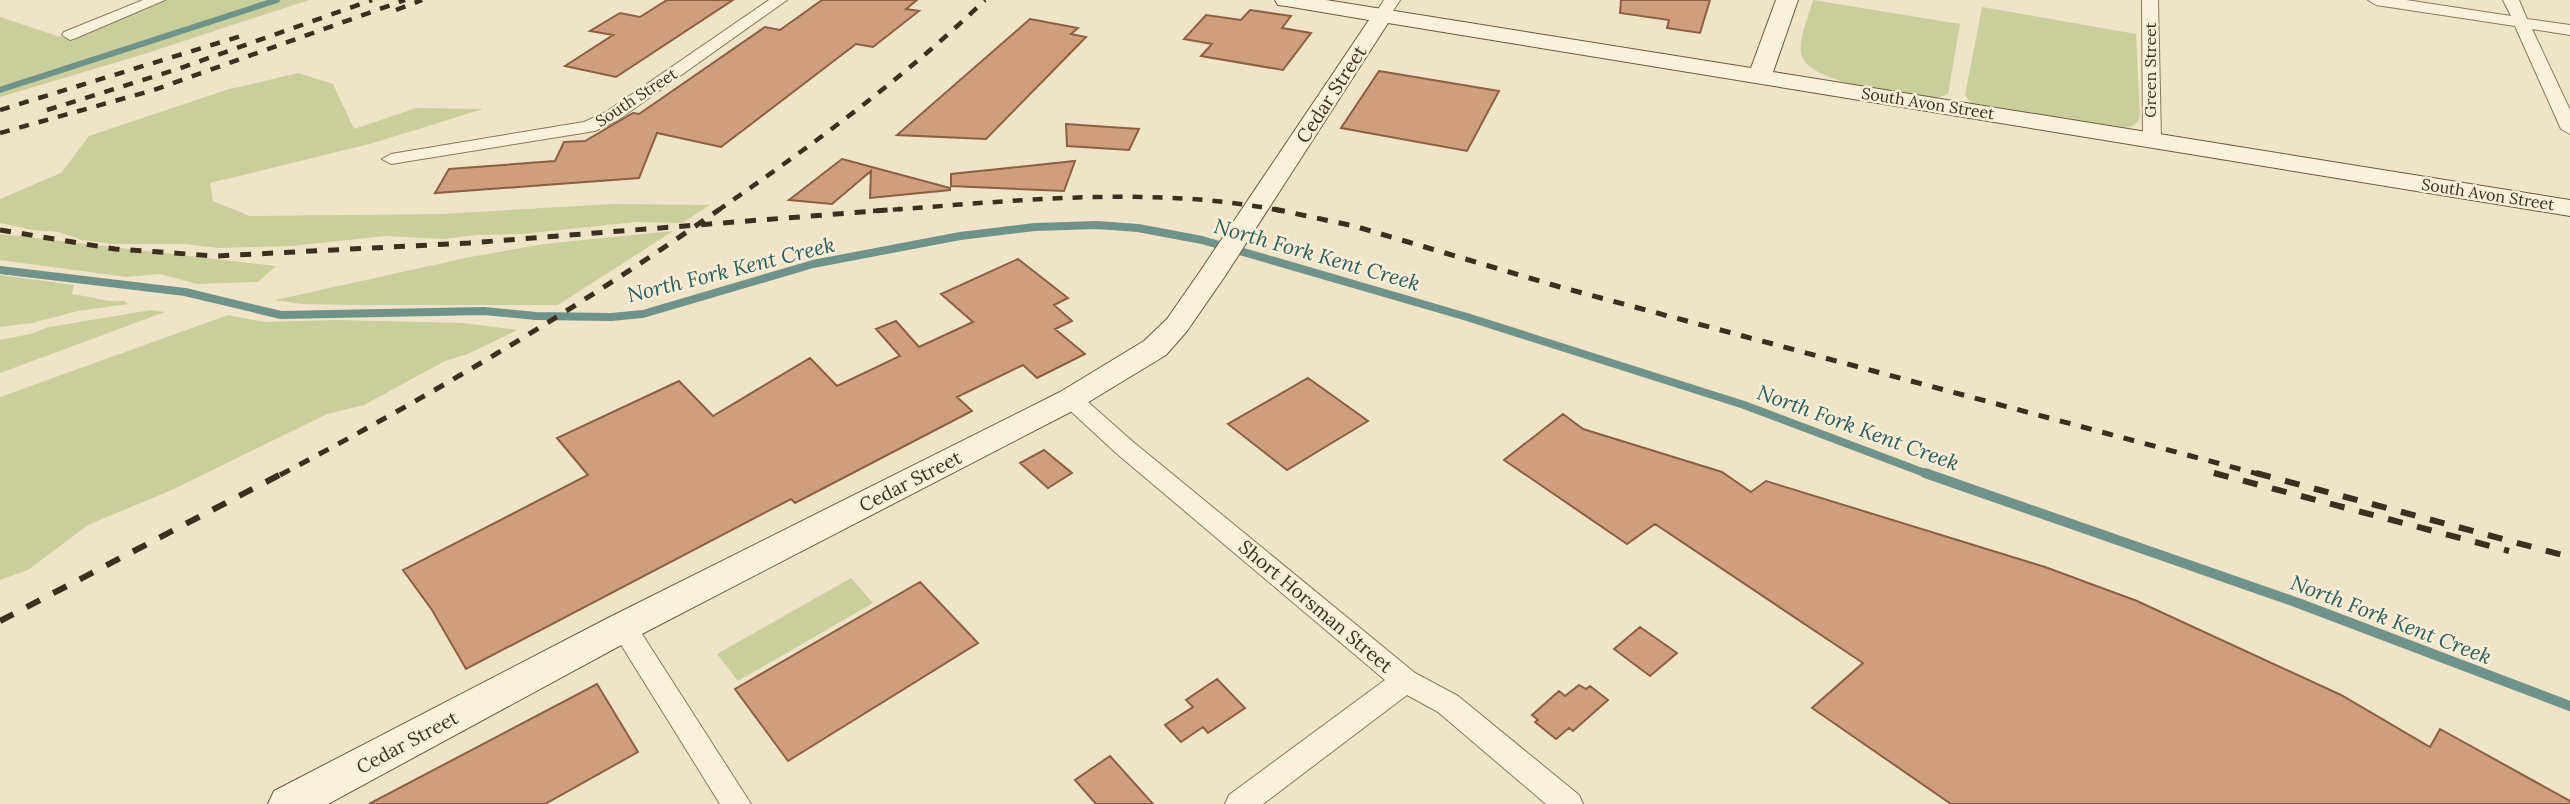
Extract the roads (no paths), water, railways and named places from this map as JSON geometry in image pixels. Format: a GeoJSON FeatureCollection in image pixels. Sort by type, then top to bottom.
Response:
{"type":"FeatureCollection","features":[{"type":"Feature","properties":{"kind":"street"},"geometry":{"type":"LineString","coordinates":[[70,35],[157,0]]}},
{"type":"Feature","properties":{"kind":"street","name":"South Street"},"geometry":{"type":"LineString","coordinates":[[391,159],[589,127],[612,116],[779,0]]}},
{"type":"Feature","properties":{"kind":"street","name":"South Avon Street"},"geometry":{"type":"LineString","coordinates":[[1286,0],[1387,8],[1760,75],[2570,208]]}},
{"type":"Feature","properties":{"kind":"street"},"geometry":{"type":"LineString","coordinates":[[1760,75],[1787,0]]}},
{"type":"Feature","properties":{"kind":"street","name":"Green Street"},"geometry":{"type":"LineString","coordinates":[[2150,0],[2152,140]]}},
{"type":"Feature","properties":{"kind":"street"},"geometry":{"type":"LineString","coordinates":[[2376,0],[2570,30]]}},
{"type":"Feature","properties":{"kind":"street"},"geometry":{"type":"LineString","coordinates":[[2511,0],[2570,129]]}},
{"type":"Feature","properties":{"kind":"street","name":"Cedar Street"},"geometry":{"type":"LineString","coordinates":[[289,804],[624,627],[1071,399],[1155,348],[1178,325],[1387,8]]}},
{"type":"Feature","properties":{"kind":"street","name":"Short Horsman Street"},"geometry":{"type":"LineString","coordinates":[[1071,399],[1124,447],[1405,681],[1448,705],[1567,804]]}},
{"type":"Feature","properties":{"kind":"street"},"geometry":{"type":"LineString","coordinates":[[624,627],[737,804]]}},
{"type":"Feature","properties":{"kind":"street"},"geometry":{"type":"LineString","coordinates":[[1240,804],[1405,681]]}},
{"type":"Feature","properties":{"kind":"waterway"},"geometry":{"type":"LineString","coordinates":[[0,90],[277,0]]}},
{"type":"Feature","properties":{"kind":"waterway","name":"North Fork Kent Creek"},"geometry":{"type":"LineString","coordinates":[[0,270],[185,292],[281,315],[484,311],[536,316],[611,317],[643,314],[813,264],[960,236],[1035,227],[1097,225],[1138,228],[1202,240],[1467,317],[1744,405],[1930,475]]}},
{"type":"Feature","properties":{"kind":"waterway","name":"North Fork Kent Creek"},"geometry":{"type":"LineString","coordinates":[[1925,473],[2298,603],[2570,706]]}},
{"type":"Feature","properties":{"kind":"railway"},"geometry":{"type":"LineString","coordinates":[[47,110],[175,70],[372,0]]}},
{"type":"Feature","properties":{"kind":"railway"},"geometry":{"type":"LineString","coordinates":[[0,133],[154,90],[405,0]]}},
{"type":"Feature","properties":{"kind":"railway"},"geometry":{"type":"LineString","coordinates":[[396,10],[422,0]]}},
{"type":"Feature","properties":{"kind":"railway"},"geometry":{"type":"LineString","coordinates":[[717,211],[856,111],[922,57],[985,0]]}},
{"type":"Feature","properties":{"kind":"railway"},"geometry":{"type":"LineString","coordinates":[[0,110],[241,36]]}},
{"type":"Feature","properties":{"kind":"railway"},"geometry":{"type":"LineString","coordinates":[[890,210],[1078,197],[1130,197],[1181,198],[1282,211]]}},
{"type":"Feature","properties":{"kind":"railway"},"geometry":{"type":"LineString","coordinates":[[697,225],[720,209]]}},
{"type":"Feature","properties":{"kind":"railway"},"geometry":{"type":"LineString","coordinates":[[890,210],[900,209]]}},
{"type":"Feature","properties":{"kind":"railway"},"geometry":{"type":"LineString","coordinates":[[1274,209],[1354,226],[1560,287],[2262,475]]}},
{"type":"Feature","properties":{"kind":"railway"},"geometry":{"type":"LineString","coordinates":[[697,225],[890,210]]}},
{"type":"Feature","properties":{"kind":"railway"},"geometry":{"type":"LineString","coordinates":[[873,211],[890,210]]}},
{"type":"Feature","properties":{"kind":"railway"},"geometry":{"type":"LineString","coordinates":[[0,230],[115,249],[216,256],[469,243],[697,225]]}},
{"type":"Feature","properties":{"kind":"railway"},"geometry":{"type":"LineString","coordinates":[[280,475],[393,414],[504,349],[697,225]]}},
{"type":"Feature","properties":{"kind":"railway"},"geometry":{"type":"LineString","coordinates":[[0,621],[283,473]]}},
{"type":"Feature","properties":{"kind":"railway"},"geometry":{"type":"LineString","coordinates":[[2221,475],[2214,473],[2509,551]]}},
{"type":"Feature","properties":{"kind":"railway"},"geometry":{"type":"LineString","coordinates":[[2256,473],[2570,557]]}}]}
